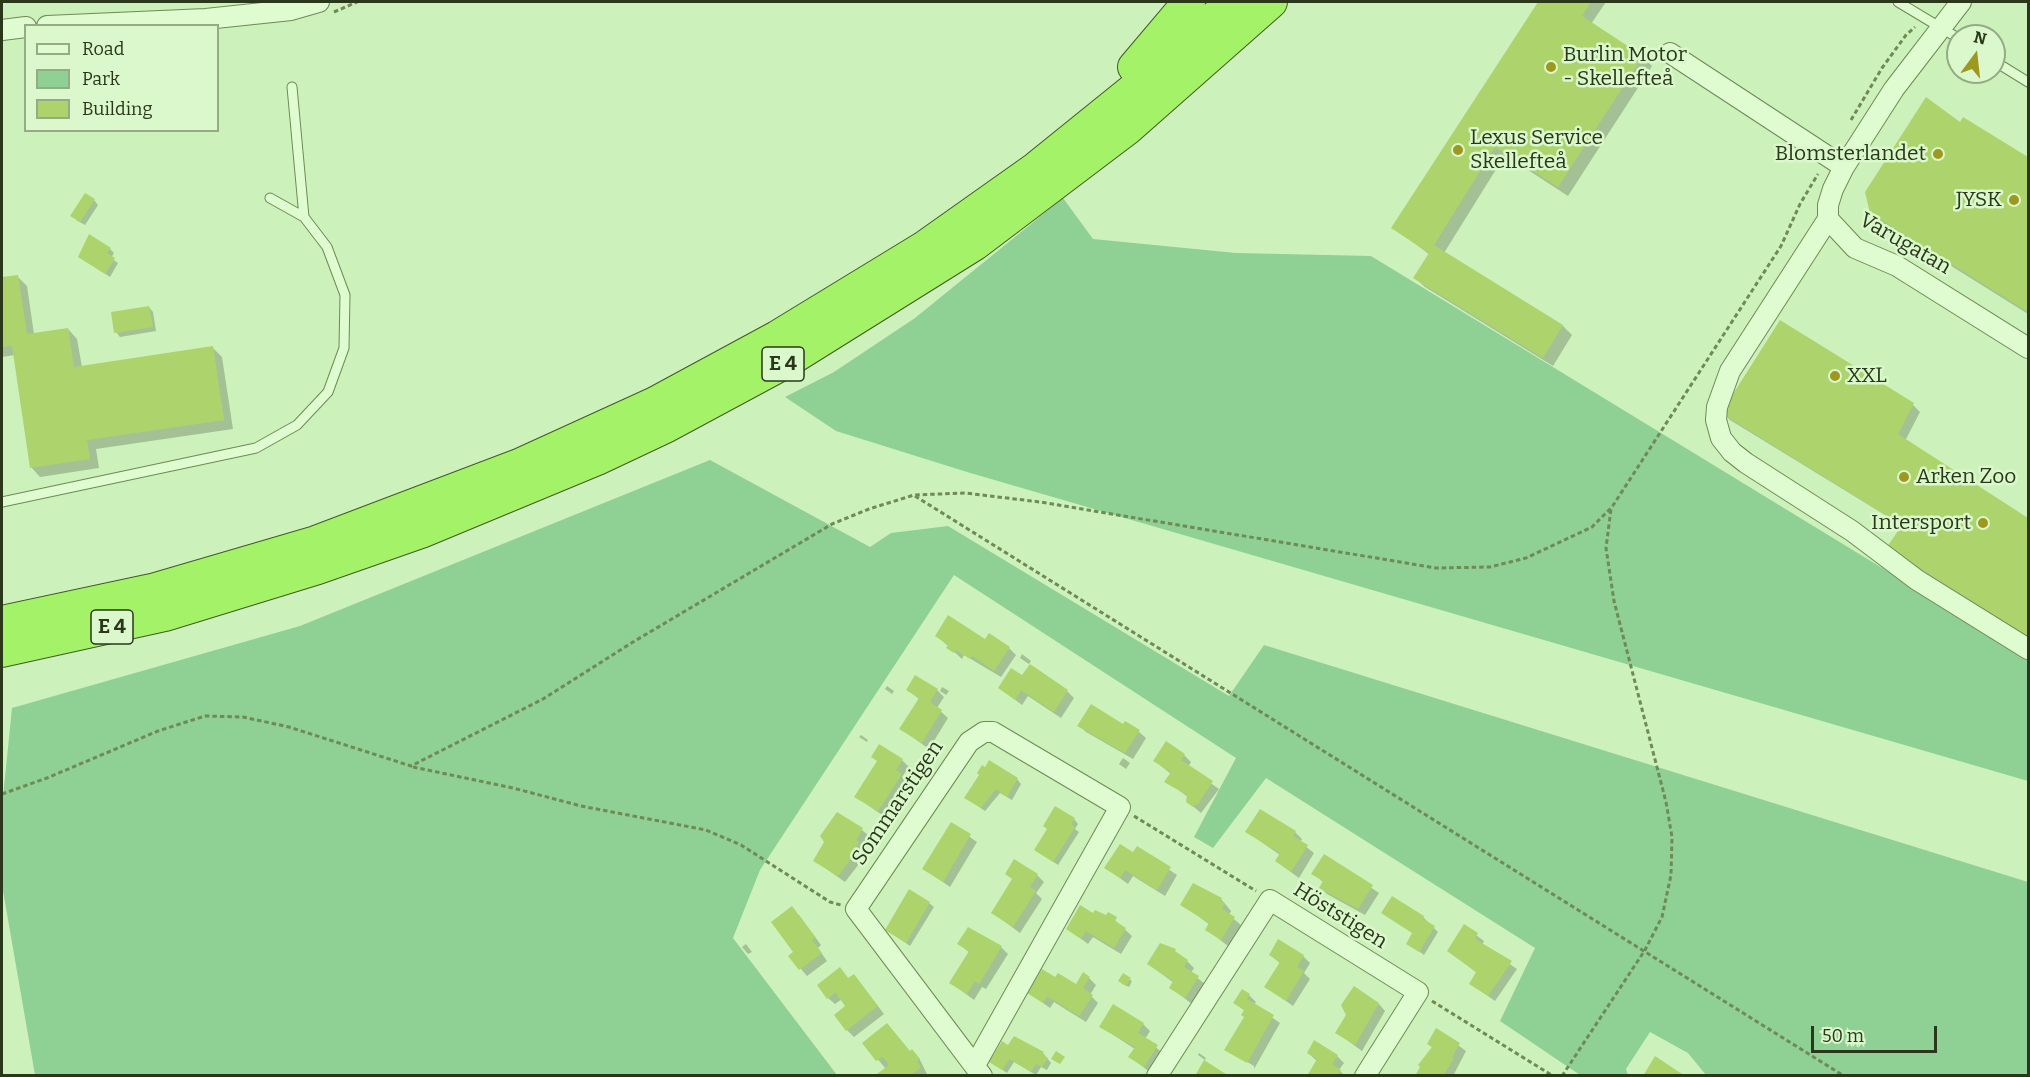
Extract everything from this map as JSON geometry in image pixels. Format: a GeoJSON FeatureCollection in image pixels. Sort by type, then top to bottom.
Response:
{"type":"FeatureCollection","features":[{"type":"Feature","properties":{"kind":"highway"},"geometry":{"type":"LineString","coordinates":[[1036,168],[1147,53],[1189,2]]}},
{"type":"Feature","properties":{"kind":"highway","name":"E 4"},"geometry":{"type":"LineString","coordinates":[[2,622],[152,590],[245,565],[388,516],[519,465],[655,403],[777,337],[923,248],[1036,168],[1140,84],[1232,2]]}},
{"type":"Feature","properties":{"kind":"highway","name":"E 4"},"geometry":{"type":"LineString","coordinates":[[2,651],[165,615],[318,568],[421,532],[597,459],[667,426],[786,362],[975,244],[1127,129],[1271,2]]}},
{"type":"Feature","properties":{"kind":"street"},"geometry":{"type":"LineString","coordinates":[[92,24],[206,19],[291,10],[319,2]]}},
{"type":"Feature","properties":{"kind":"street","name":"Varugatan"},"geometry":{"type":"LineString","coordinates":[[1960,2],[1932,23],[1894,88],[1837,162],[1828,219],[1855,248],[1897,266],[2028,348]]}},
{"type":"Feature","properties":{"kind":"street"},"geometry":{"type":"LineString","coordinates":[[2,30],[24,27]]}},
{"type":"Feature","properties":{"kind":"street"},"geometry":{"type":"LineString","coordinates":[[1670,53],[1837,162]]}},
{"type":"Feature","properties":{"kind":"street"},"geometry":{"type":"LineString","coordinates":[[1828,219],[1730,371],[1717,407],[1716,420],[1721,438],[1732,452],[1746,463],[1851,531],[1917,580],[2028,649]]}},
{"type":"Feature","properties":{"kind":"street","name":"Sommarstigen"},"geometry":{"type":"LineString","coordinates":[[856,909],[969,742],[984,732],[993,732],[1120,807]]}},
{"type":"Feature","properties":{"kind":"street"},"geometry":{"type":"LineString","coordinates":[[856,909],[978,1070],[1120,807]]}},
{"type":"Feature","properties":{"kind":"street","name":"Höststigen"},"geometry":{"type":"LineString","coordinates":[[1157,1076],[1270,900],[1418,992]]}},
{"type":"Feature","properties":{"kind":"street"},"geometry":{"type":"LineString","coordinates":[[1365,1076],[1418,992]]}},
{"type":"Feature","properties":{"kind":"lane"},"geometry":{"type":"LineString","coordinates":[[1898,2],[1946,31]]}},
{"type":"Feature","properties":{"kind":"lane"},"geometry":{"type":"LineString","coordinates":[[2006,68],[2028,82]]}},
{"type":"Feature","properties":{"kind":"lane"},"geometry":{"type":"LineString","coordinates":[[291,87],[304,217]]}},
{"type":"Feature","properties":{"kind":"lane"},"geometry":{"type":"LineString","coordinates":[[2,502],[256,448],[297,425],[328,392],[344,348],[345,296],[327,247],[304,217],[270,198]]}},
{"type":"Feature","properties":{"kind":"path"},"geometry":{"type":"LineString","coordinates":[[1847,127],[1900,43],[1932,23]]}},
{"type":"Feature","properties":{"kind":"path"},"geometry":{"type":"LineString","coordinates":[[411,766],[543,699],[633,642],[832,524],[869,508],[914,495],[965,493],[1040,502],[1436,568],[1490,567],[1526,558],[1592,527],[1612,507],[1780,246],[1800,204],[1837,162]]}},
{"type":"Feature","properties":{"kind":"path"},"geometry":{"type":"LineString","coordinates":[[914,495],[1844,1076]]}},
{"type":"Feature","properties":{"kind":"path"},"geometry":{"type":"LineString","coordinates":[[1562,1076],[1645,950],[1662,917],[1671,875],[1672,837],[1654,748],[1614,601],[1606,548],[1612,507]]}},
{"type":"Feature","properties":{"kind":"path"},"geometry":{"type":"LineString","coordinates":[[2,794],[47,778],[158,731],[205,716],[243,717],[289,728],[411,766],[504,785],[581,806],[706,830],[741,845],[830,902],[856,909]]}},
{"type":"Feature","properties":{"kind":"path"},"geometry":{"type":"LineString","coordinates":[[1120,807],[1270,900]]}},
{"type":"Feature","properties":{"kind":"path"},"geometry":{"type":"LineString","coordinates":[[1418,992],[1553,1076]]}},
{"type":"Feature","properties":{"kind":"green space"},"geometry":{"type":"Polygon","coordinates":[[[1063,198],[1093,239],[1236,253],[1371,256],[2028,657],[2028,781],[967,472],[836,431],[785,397],[834,372],[915,318],[1063,198]]]}},
{"type":"Feature","properties":{"kind":"green space"},"geometry":{"type":"Polygon","coordinates":[[[710,460],[870,547],[891,533],[948,526],[1229,696],[1264,645],[2028,882],[2028,1075],[1706,1075],[1688,1053],[1650,1032],[1626,1069],[1628,1075],[1580,1075],[1500,1021],[1535,948],[1266,778],[1213,848],[1194,837],[1236,758],[954,575],[760,870],[733,938],[837,1075],[35,1075],[2,885],[2,807],[12,708],[300,626],[710,460]]]}},
{"type":"Feature","properties":{"kind":"building"},"geometry":{"type":"Polygon","coordinates":[[[1538,2],[1591,2],[1582,16],[1643,56],[1558,187],[1495,147],[1434,245],[1563,325],[1543,358],[1413,278],[1429,253],[1391,228],[1538,2]]]}},
{"type":"Feature","properties":{"kind":"building"},"geometry":{"type":"Polygon","coordinates":[[[1926,97],[1960,122],[1963,117],[2028,157],[2028,312],[1870,213],[1865,192],[1926,97]]]}},
{"type":"Feature","properties":{"kind":"building"},"geometry":{"type":"Polygon","coordinates":[[[85,193],[95,199],[80,222],[70,216],[85,193]]]}},
{"type":"Feature","properties":{"kind":"building"},"geometry":{"type":"Polygon","coordinates":[[[89,234],[111,248],[107,253],[115,258],[105,274],[78,257],[89,234]]]}},
{"type":"Feature","properties":{"kind":"building"},"geometry":{"type":"Polygon","coordinates":[[[18,275],[27,334],[68,328],[74,367],[213,346],[224,420],[87,440],[90,459],[30,468],[12,346],[2,347],[2,277],[18,275]]]}},
{"type":"Feature","properties":{"kind":"building"},"geometry":{"type":"Polygon","coordinates":[[[149,306],[153,327],[114,333],[111,312],[149,306]]]}},
{"type":"Feature","properties":{"kind":"building"},"geometry":{"type":"Polygon","coordinates":[[[1780,320],[1914,403],[1898,434],[2028,518],[2028,637],[1887,547],[1902,525],[1721,413],[1780,320]]]}},
{"type":"Feature","properties":{"kind":"building"},"geometry":{"type":"Polygon","coordinates":[[[948,615],[985,639],[989,633],[1010,647],[994,671],[972,656],[970,659],[956,650],[954,653],[946,648],[948,645],[935,636],[948,615]]]}},
{"type":"Feature","properties":{"kind":"building"},"geometry":{"type":"Polygon","coordinates":[[[1030,664],[1068,690],[1054,712],[1021,690],[1015,700],[998,688],[1011,668],[1022,675],[1030,664]]]}},
{"type":"Feature","properties":{"kind":"building"},"geometry":{"type":"Polygon","coordinates":[[[915,675],[938,689],[930,702],[942,710],[922,743],[899,729],[919,698],[906,690],[915,675]]]}},
{"type":"Feature","properties":{"kind":"building"},"geometry":{"type":"Polygon","coordinates":[[[1091,704],[1123,724],[1125,721],[1140,730],[1125,753],[1077,726],[1091,704]]]}},
{"type":"Feature","properties":{"kind":"building"},"geometry":{"type":"Polygon","coordinates":[[[1166,741],[1185,754],[1181,760],[1213,781],[1199,803],[1193,807],[1186,802],[1187,795],[1164,782],[1171,772],[1153,761],[1166,741]]]}},
{"type":"Feature","properties":{"kind":"building"},"geometry":{"type":"Polygon","coordinates":[[[879,744],[903,759],[896,770],[902,774],[878,811],[854,797],[877,761],[871,757],[879,744]]]}},
{"type":"Feature","properties":{"kind":"building"},"geometry":{"type":"Polygon","coordinates":[[[989,760],[1018,778],[1007,797],[996,789],[981,808],[964,798],[979,775],[977,773],[982,765],[985,767],[989,760]]]}},
{"type":"Feature","properties":{"kind":"building"},"geometry":{"type":"Polygon","coordinates":[[[1055,806],[1075,818],[1071,824],[1075,827],[1053,862],[1034,850],[1047,829],[1043,826],[1055,806]]]}},
{"type":"Feature","properties":{"kind":"building"},"geometry":{"type":"Polygon","coordinates":[[[1260,809],[1296,831],[1293,836],[1308,845],[1291,872],[1275,861],[1280,853],[1245,832],[1260,809]]]}},
{"type":"Feature","properties":{"kind":"building"},"geometry":{"type":"Polygon","coordinates":[[[837,812],[863,828],[856,840],[859,842],[851,855],[853,856],[838,876],[813,861],[824,842],[820,836],[837,812]]]}},
{"type":"Feature","properties":{"kind":"building"},"geometry":{"type":"Polygon","coordinates":[[[951,822],[971,834],[943,882],[922,869],[951,822]]]}},
{"type":"Feature","properties":{"kind":"building"},"geometry":{"type":"Polygon","coordinates":[[[1120,844],[1133,852],[1137,846],[1171,867],[1157,890],[1125,870],[1120,878],[1104,868],[1120,844]]]}},
{"type":"Feature","properties":{"kind":"building"},"geometry":{"type":"Polygon","coordinates":[[[1324,854],[1373,885],[1358,909],[1319,888],[1323,881],[1311,874],[1324,854]]]}},
{"type":"Feature","properties":{"kind":"building"},"geometry":{"type":"Polygon","coordinates":[[[1014,859],[1038,874],[1030,887],[1036,891],[1013,927],[991,913],[1012,879],[1005,874],[1014,859]]]}},
{"type":"Feature","properties":{"kind":"building"},"geometry":{"type":"Polygon","coordinates":[[[1193,883],[1222,898],[1220,900],[1225,903],[1222,909],[1235,917],[1221,940],[1205,930],[1209,923],[1180,905],[1193,883]]]}},
{"type":"Feature","properties":{"kind":"building"},"geometry":{"type":"Polygon","coordinates":[[[909,889],[930,902],[906,943],[885,930],[909,889]]]}},
{"type":"Feature","properties":{"kind":"building"},"geometry":{"type":"Polygon","coordinates":[[[1392,896],[1424,916],[1423,919],[1435,926],[1419,952],[1406,944],[1412,933],[1381,913],[1392,896]]]}},
{"type":"Feature","properties":{"kind":"building"},"geometry":{"type":"Polygon","coordinates":[[[1080,905],[1093,913],[1095,910],[1106,915],[1108,912],[1117,917],[1115,921],[1126,928],[1114,948],[1086,931],[1081,939],[1066,929],[1080,905]]]}},
{"type":"Feature","properties":{"kind":"building"},"geometry":{"type":"Polygon","coordinates":[[[792,906],[816,938],[812,940],[822,953],[799,970],[788,956],[793,952],[771,922],[792,906]]]}},
{"type":"Feature","properties":{"kind":"building"},"geometry":{"type":"Polygon","coordinates":[[[1464,924],[1478,933],[1475,939],[1512,961],[1488,996],[1469,984],[1476,972],[1447,951],[1464,924]]]}},
{"type":"Feature","properties":{"kind":"building"},"geometry":{"type":"Polygon","coordinates":[[[968,927],[1002,946],[979,984],[975,981],[967,994],[949,983],[969,951],[957,944],[968,927]]]}},
{"type":"Feature","properties":{"kind":"building"},"geometry":{"type":"Polygon","coordinates":[[[1278,939],[1304,955],[1297,967],[1304,971],[1286,1001],[1264,987],[1280,962],[1269,955],[1278,939]]]}},
{"type":"Feature","properties":{"kind":"building"},"geometry":{"type":"Polygon","coordinates":[[[1160,943],[1176,949],[1175,951],[1188,960],[1184,967],[1199,976],[1185,998],[1169,988],[1173,981],[1147,964],[1160,943]]]}},
{"type":"Feature","properties":{"kind":"building"},"geometry":{"type":"Polygon","coordinates":[[[840,967],[848,978],[854,974],[878,1006],[846,1031],[834,1015],[845,1006],[835,992],[827,999],[817,985],[840,967]]]}},
{"type":"Feature","properties":{"kind":"building"},"geometry":{"type":"Polygon","coordinates":[[[1042,969],[1055,977],[1058,973],[1076,984],[1083,972],[1090,977],[1083,988],[1093,995],[1079,1016],[1047,996],[1043,1003],[1027,993],[1042,969]]]}},
{"type":"Feature","properties":{"kind":"building"},"geometry":{"type":"Polygon","coordinates":[[[1123,973],[1131,978],[1126,986],[1118,981],[1123,973]]]}},
{"type":"Feature","properties":{"kind":"building"},"geometry":{"type":"Polygon","coordinates":[[[1354,986],[1379,1003],[1355,1045],[1335,1033],[1346,1015],[1341,1005],[1354,986]]]}},
{"type":"Feature","properties":{"kind":"building"},"geometry":{"type":"Polygon","coordinates":[[[1242,989],[1250,994],[1247,999],[1274,1015],[1247,1063],[1224,1050],[1244,1017],[1241,1015],[1244,1010],[1233,1003],[1242,989]]]}},
{"type":"Feature","properties":{"kind":"building"},"geometry":{"type":"Polygon","coordinates":[[[1113,1004],[1144,1023],[1138,1033],[1158,1045],[1144,1067],[1128,1057],[1135,1047],[1099,1027],[1113,1004]]]}},
{"type":"Feature","properties":{"kind":"building"},"geometry":{"type":"Polygon","coordinates":[[[887,1023],[910,1051],[912,1049],[920,1059],[917,1061],[921,1067],[910,1076],[878,1076],[877,1074],[889,1065],[883,1057],[876,1061],[862,1043],[887,1023]]]}},
{"type":"Feature","properties":{"kind":"building"},"geometry":{"type":"Polygon","coordinates":[[[1436,1028],[1460,1043],[1452,1057],[1454,1058],[1443,1076],[1415,1076],[1420,1067],[1418,1065],[1432,1047],[1427,1044],[1436,1028]]]}},
{"type":"Feature","properties":{"kind":"building"},"geometry":{"type":"Polygon","coordinates":[[[1014,1036],[1044,1052],[1042,1054],[1048,1058],[1042,1067],[1036,1064],[1031,1072],[1010,1059],[1002,1070],[989,1062],[1002,1041],[1008,1045],[1014,1036]]]}},
{"type":"Feature","properties":{"kind":"building"},"geometry":{"type":"Polygon","coordinates":[[[1314,1040],[1338,1055],[1332,1064],[1341,1070],[1338,1076],[1307,1076],[1317,1059],[1307,1053],[1314,1040]]]}},
{"type":"Feature","properties":{"kind":"building"},"geometry":{"type":"Polygon","coordinates":[[[1056,1051],[1065,1057],[1060,1064],[1051,1059],[1056,1051]]]}},
{"type":"Feature","properties":{"kind":"building"},"geometry":{"type":"Polygon","coordinates":[[[1655,1056],[1685,1076],[1643,1076],[1655,1056]]]}},
{"type":"Feature","properties":{"kind":"building"},"geometry":{"type":"Polygon","coordinates":[[[1204,1060],[1229,1076],[1195,1076],[1204,1060]]]}},
{"type":"Feature","properties":{"kind":"place","name":"Burlin Motor - Skellefteå"},"geometry":{"type":"Point","coordinates":[1551,67]}},
{"type":"Feature","properties":{"kind":"place","name":"Lexus Service Skellefteå"},"geometry":{"type":"Point","coordinates":[1458,150]}},
{"type":"Feature","properties":{"kind":"place","name":"Blomsterlandet"},"geometry":{"type":"Point","coordinates":[1938,154]}},
{"type":"Feature","properties":{"kind":"place","name":"JYSK"},"geometry":{"type":"Point","coordinates":[2014,200]}},
{"type":"Feature","properties":{"kind":"place","name":"XXL"},"geometry":{"type":"Point","coordinates":[1835,376]}},
{"type":"Feature","properties":{"kind":"place","name":"Arken Zoo"},"geometry":{"type":"Point","coordinates":[1904,477]}},
{"type":"Feature","properties":{"kind":"place","name":"Intersport"},"geometry":{"type":"Point","coordinates":[1983,523]}}]}
